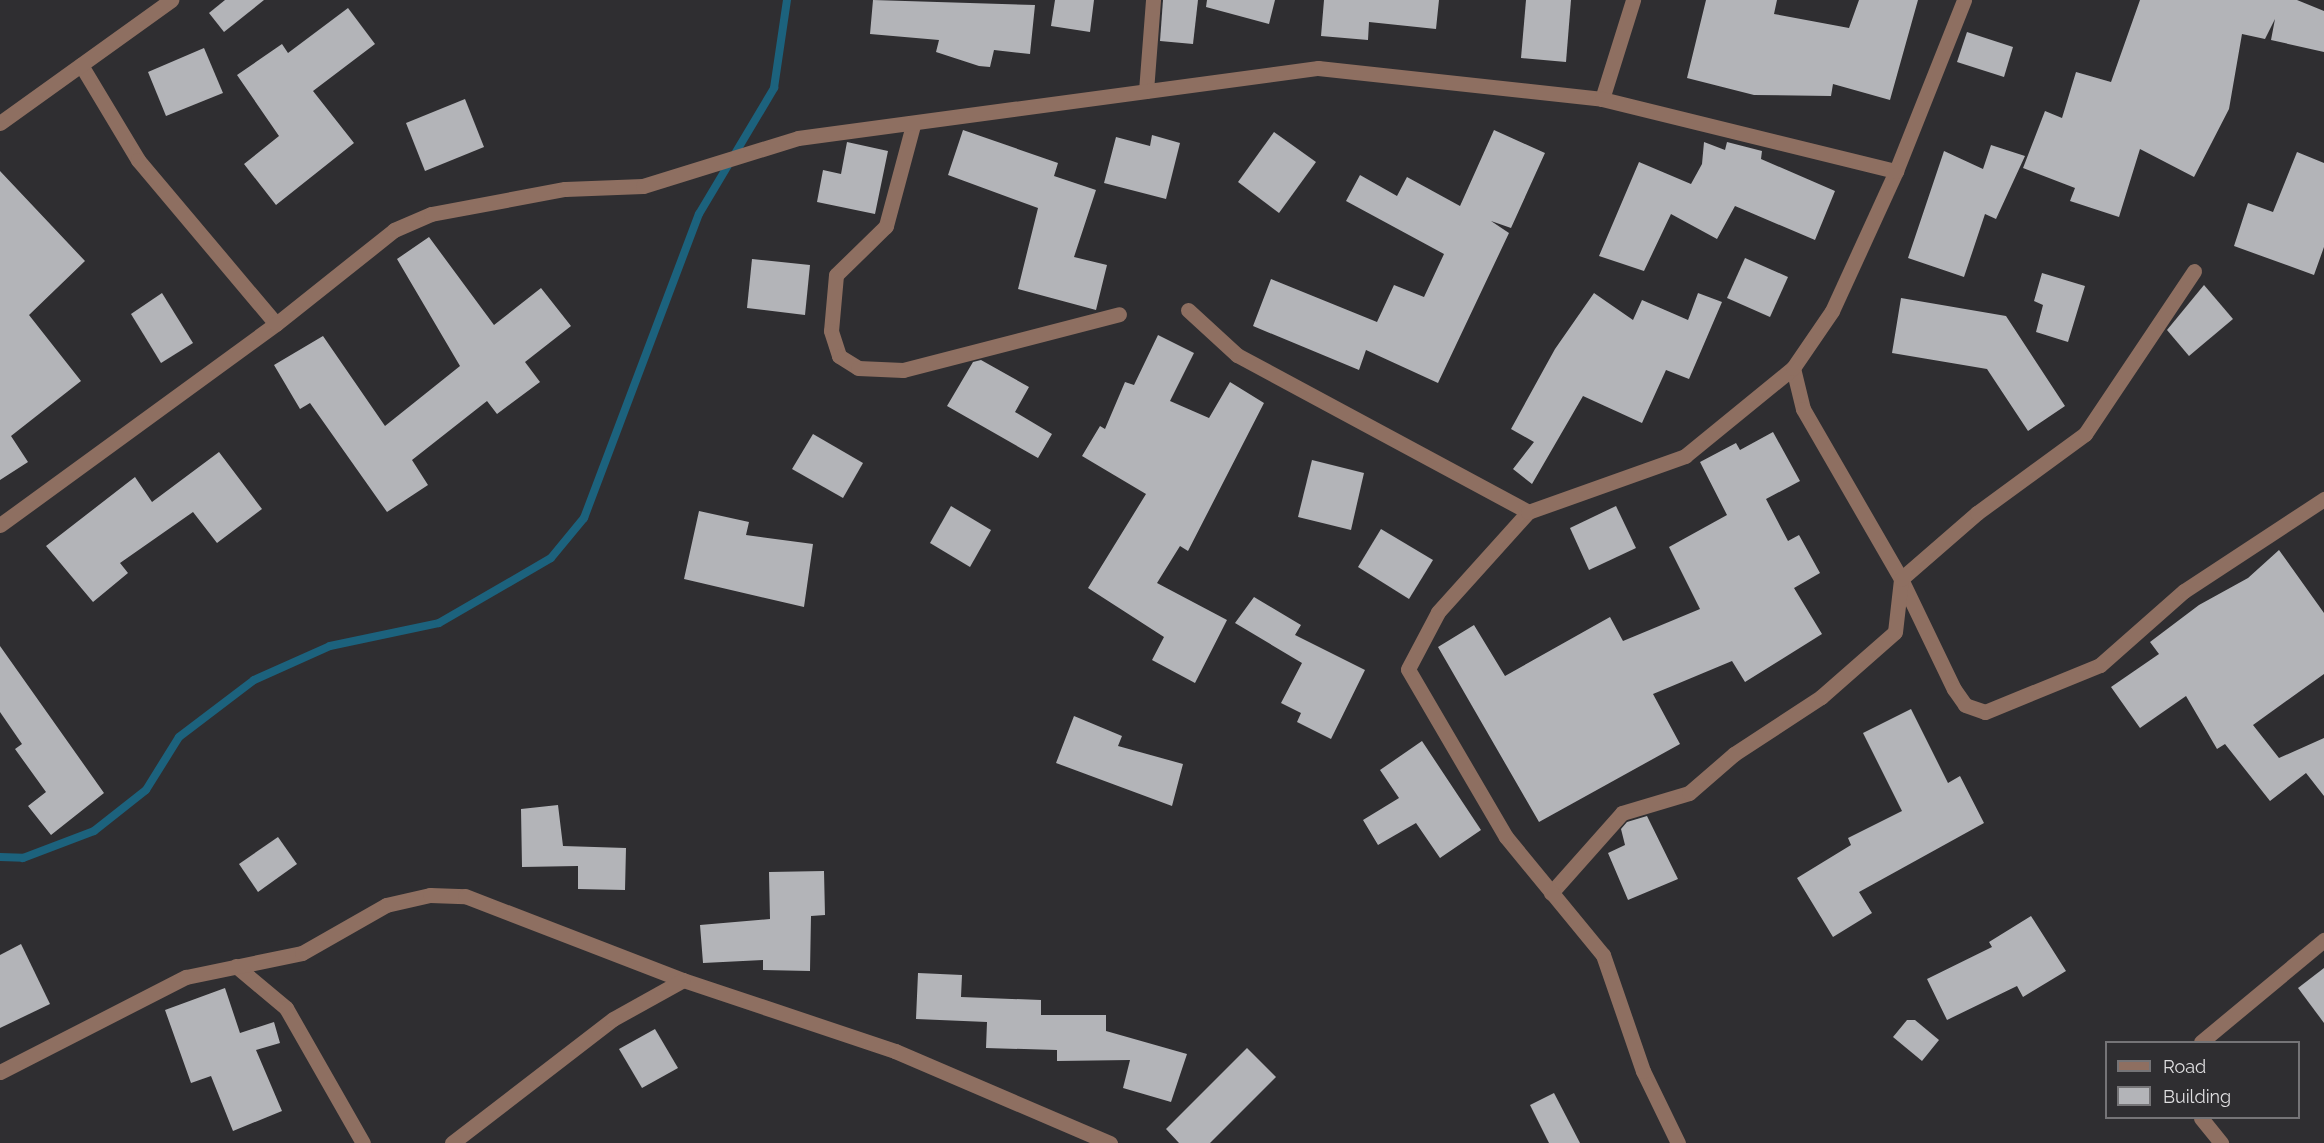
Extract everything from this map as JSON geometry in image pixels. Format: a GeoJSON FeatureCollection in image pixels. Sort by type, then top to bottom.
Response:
{"type":"FeatureCollection","features":[{"type":"Feature","properties":{"kind":"street"},"geometry":{"type":"LineString","coordinates":[[0,123],[171,0]]}},
{"type":"Feature","properties":{"kind":"street"},"geometry":{"type":"LineString","coordinates":[[1146,91],[1154,0]]}},
{"type":"Feature","properties":{"kind":"street"},"geometry":{"type":"LineString","coordinates":[[1602,99],[1633,0]]}},
{"type":"Feature","properties":{"kind":"street"},"geometry":{"type":"LineString","coordinates":[[1678,1143],[1643,1071],[1603,955],[1506,837],[1408,669],[1438,612],[1528,512],[1685,456],[1793,368],[1832,310],[1896,171],[1964,0]]}},
{"type":"Feature","properties":{"kind":"street"},"geometry":{"type":"LineString","coordinates":[[81,65],[138,160],[276,324]]}},
{"type":"Feature","properties":{"kind":"street"},"geometry":{"type":"LineString","coordinates":[[0,525],[276,324],[394,230],[431,214],[565,189],[643,186],[798,138],[913,125],[1318,68],[1602,99],[1896,171]]}},
{"type":"Feature","properties":{"kind":"street"},"geometry":{"type":"LineString","coordinates":[[913,125],[886,226],[837,275],[831,331],[839,356],[858,368],[903,369],[1119,314]]}},
{"type":"Feature","properties":{"kind":"street"},"geometry":{"type":"LineString","coordinates":[[1551,893],[1622,813],[1689,793],[1734,754],[1821,697],[1895,632],[1901,579],[1977,513],[2085,434],[2194,271]]}},
{"type":"Feature","properties":{"kind":"street"},"geometry":{"type":"LineString","coordinates":[[1188,310],[1237,355],[1528,512]]}},
{"type":"Feature","properties":{"kind":"street"},"geometry":{"type":"LineString","coordinates":[[1793,368],[1803,409],[1901,579],[1954,689],[1965,705],[1985,712],[2100,665],[2184,591],[2324,500]]}},
{"type":"Feature","properties":{"kind":"street"},"geometry":{"type":"LineString","coordinates":[[0,1072],[149,992],[236,966],[302,952],[386,905],[430,895],[465,896],[683,980],[895,1051],[1110,1143]]}},
{"type":"Feature","properties":{"kind":"street"},"geometry":{"type":"LineString","coordinates":[[2202,1041],[2324,940]]}},
{"type":"Feature","properties":{"kind":"street"},"geometry":{"type":"LineString","coordinates":[[236,966],[286,1008],[363,1143]]}},
{"type":"Feature","properties":{"kind":"street"},"geometry":{"type":"LineString","coordinates":[[452,1143],[613,1019],[683,980]]}},
{"type":"Feature","properties":{"kind":"street"},"geometry":{"type":"LineString","coordinates":[[2201,1119],[2221,1143]]}},
{"type":"Feature","properties":{"kind":"building"},"geometry":{"type":"Polygon","coordinates":[[[225,0],[264,0],[224,32],[209,13],[225,0]]]}},
{"type":"Feature","properties":{"kind":"building"},"geometry":{"type":"Polygon","coordinates":[[[873,0],[1035,5],[1030,54],[994,50],[990,67],[979,66],[936,52],[939,40],[870,34],[873,0]]]}},
{"type":"Feature","properties":{"kind":"building"},"geometry":{"type":"Polygon","coordinates":[[[1055,0],[1094,0],[1090,32],[1051,26],[1055,0]]]}},
{"type":"Feature","properties":{"kind":"building"},"geometry":{"type":"Polygon","coordinates":[[[1163,0],[1198,0],[1193,44],[1160,41],[1163,0]]]}},
{"type":"Feature","properties":{"kind":"building"},"geometry":{"type":"Polygon","coordinates":[[[1207,0],[1275,0],[1269,24],[1206,7],[1207,0]]]}},
{"type":"Feature","properties":{"kind":"building"},"geometry":{"type":"Polygon","coordinates":[[[1324,0],[1439,0],[1436,29],[1369,22],[1368,40],[1321,36],[1324,0]]]}},
{"type":"Feature","properties":{"kind":"building"},"geometry":{"type":"Polygon","coordinates":[[[1526,0],[1571,0],[1566,62],[1521,58],[1526,0]]]}},
{"type":"Feature","properties":{"kind":"building"},"geometry":{"type":"Polygon","coordinates":[[[1706,0],[1777,0],[1774,14],[1849,28],[1859,0],[1918,0],[1890,100],[1833,84],[1831,96],[1754,95],[1687,78],[1706,0]]]}},
{"type":"Feature","properties":{"kind":"building"},"geometry":{"type":"Polygon","coordinates":[[[2140,0],[2297,0],[2324,11],[2324,52],[2271,40],[2275,19],[2265,39],[2242,34],[2229,109],[2194,177],[2140,149],[2119,217],[2070,201],[2075,188],[2023,168],[2045,111],[2062,118],[2076,72],[2111,82],[2140,0]]]}},
{"type":"Feature","properties":{"kind":"building"},"geometry":{"type":"Polygon","coordinates":[[[348,8],[375,44],[313,91],[354,143],[276,205],[244,164],[279,136],[237,75],[282,44],[288,53],[348,8]]]}},
{"type":"Feature","properties":{"kind":"building"},"geometry":{"type":"Polygon","coordinates":[[[1967,32],[2013,47],[2004,77],[1957,62],[1967,32]]]}},
{"type":"Feature","properties":{"kind":"building"},"geometry":{"type":"Polygon","coordinates":[[[204,48],[223,93],[166,116],[148,72],[204,48]]]}},
{"type":"Feature","properties":{"kind":"building"},"geometry":{"type":"Polygon","coordinates":[[[465,99],[484,147],[425,171],[406,123],[465,99]]]}},
{"type":"Feature","properties":{"kind":"building"},"geometry":{"type":"Polygon","coordinates":[[[963,130],[1058,163],[1054,176],[1096,190],[1074,257],[1107,265],[1096,310],[1018,289],[1038,208],[948,175],[963,130]]]}},
{"type":"Feature","properties":{"kind":"building"},"geometry":{"type":"Polygon","coordinates":[[[1494,130],[1545,153],[1511,228],[1491,221],[1509,233],[1438,383],[1366,350],[1359,370],[1253,326],[1271,279],[1377,322],[1394,285],[1424,297],[1444,254],[1346,201],[1360,175],[1397,196],[1407,177],[1460,206],[1494,130]]]}},
{"type":"Feature","properties":{"kind":"building"},"geometry":{"type":"Polygon","coordinates":[[[1274,132],[1316,162],[1279,213],[1238,182],[1274,132]]]}},
{"type":"Feature","properties":{"kind":"building"},"geometry":{"type":"Polygon","coordinates":[[[1152,135],[1180,143],[1166,199],[1104,183],[1116,137],[1150,146],[1152,135]]]}},
{"type":"Feature","properties":{"kind":"building"},"geometry":{"type":"Polygon","coordinates":[[[847,142],[888,151],[875,214],[817,202],[823,170],[841,174],[847,142]]]}},
{"type":"Feature","properties":{"kind":"building"},"geometry":{"type":"Polygon","coordinates":[[[1704,142],[1725,150],[1727,142],[1762,151],[1761,159],[1835,191],[1815,240],[1735,206],[1717,239],[1671,214],[1644,271],[1599,256],[1639,162],[1691,184],[1702,164],[1704,142]]]}},
{"type":"Feature","properties":{"kind":"building"},"geometry":{"type":"Polygon","coordinates":[[[1991,145],[2025,156],[1996,219],[1985,214],[1964,277],[1908,258],[1944,151],[1983,169],[1991,145]]]}},
{"type":"Feature","properties":{"kind":"building"},"geometry":{"type":"Polygon","coordinates":[[[2297,152],[2324,163],[2324,247],[2314,275],[2234,246],[2248,203],[2273,212],[2297,152]]]}},
{"type":"Feature","properties":{"kind":"building"},"geometry":{"type":"Polygon","coordinates":[[[0,171],[85,261],[29,315],[81,381],[11,436],[28,462],[0,480],[0,171]]]}},
{"type":"Feature","properties":{"kind":"building"},"geometry":{"type":"Polygon","coordinates":[[[429,237],[494,325],[541,288],[571,326],[525,362],[540,382],[497,414],[487,401],[412,460],[428,485],[387,512],[310,403],[300,409],[274,365],[323,336],[385,426],[460,366],[397,259],[429,237]]]}},
{"type":"Feature","properties":{"kind":"building"},"geometry":{"type":"Polygon","coordinates":[[[1745,258],[1788,277],[1770,317],[1727,298],[1745,258]]]}},
{"type":"Feature","properties":{"kind":"building"},"geometry":{"type":"Polygon","coordinates":[[[752,259],[810,265],[805,315],[747,308],[752,259]]]}},
{"type":"Feature","properties":{"kind":"building"},"geometry":{"type":"Polygon","coordinates":[[[2042,273],[2085,286],[2068,342],[2036,332],[2043,305],[2034,301],[2042,273]]]}},
{"type":"Feature","properties":{"kind":"building"},"geometry":{"type":"Polygon","coordinates":[[[2204,285],[2233,319],[2189,356],[2167,330],[2204,285]]]}},
{"type":"Feature","properties":{"kind":"building"},"geometry":{"type":"Polygon","coordinates":[[[162,293],[193,343],[161,363],[131,314],[162,293]]]}},
{"type":"Feature","properties":{"kind":"building"},"geometry":{"type":"Polygon","coordinates":[[[1594,293],[1633,320],[1642,300],[1688,320],[1698,293],[1722,302],[1689,379],[1666,370],[1642,423],[1583,396],[1532,484],[1513,469],[1534,442],[1511,429],[1555,349],[1594,293]]]}},
{"type":"Feature","properties":{"kind":"building"},"geometry":{"type":"Polygon","coordinates":[[[1901,298],[2006,316],[2065,406],[2028,431],[1987,369],[1892,353],[1901,298]]]}},
{"type":"Feature","properties":{"kind":"building"},"geometry":{"type":"Polygon","coordinates":[[[1158,335],[1194,353],[1170,401],[1209,418],[1230,382],[1264,403],[1188,551],[1180,546],[1157,583],[1227,620],[1195,683],[1152,660],[1164,637],[1088,588],[1146,494],[1082,456],[1100,426],[1105,429],[1125,382],[1134,385],[1158,335]]]}},
{"type":"Feature","properties":{"kind":"building"},"geometry":{"type":"Polygon","coordinates":[[[981,360],[1029,387],[1015,412],[1052,434],[1038,458],[947,406],[973,362],[981,360]]]}},
{"type":"Feature","properties":{"kind":"building"},"geometry":{"type":"Polygon","coordinates":[[[1773,432],[1800,481],[1766,499],[1788,541],[1799,535],[1820,573],[1794,588],[1822,634],[1745,682],[1732,661],[1653,694],[1680,744],[1539,822],[1438,647],[1474,625],[1505,676],[1610,617],[1623,641],[1700,609],[1669,547],[1727,515],[1700,462],[1736,443],[1740,450],[1773,432]]]}},
{"type":"Feature","properties":{"kind":"building"},"geometry":{"type":"Polygon","coordinates":[[[813,434],[863,463],[843,498],[792,469],[813,434]]]}},
{"type":"Feature","properties":{"kind":"building"},"geometry":{"type":"Polygon","coordinates":[[[219,452],[262,509],[217,543],[193,512],[120,563],[128,573],[93,602],[46,546],[135,477],[152,502],[219,452]]]}},
{"type":"Feature","properties":{"kind":"building"},"geometry":{"type":"Polygon","coordinates":[[[1312,460],[1364,473],[1351,530],[1298,517],[1312,460]]]}},
{"type":"Feature","properties":{"kind":"building"},"geometry":{"type":"Polygon","coordinates":[[[951,506],[991,530],[970,567],[930,543],[951,506]]]}},
{"type":"Feature","properties":{"kind":"building"},"geometry":{"type":"Polygon","coordinates":[[[1616,506],[1636,548],[1589,570],[1570,528],[1616,506]]]}},
{"type":"Feature","properties":{"kind":"building"},"geometry":{"type":"Polygon","coordinates":[[[699,511],[749,522],[746,535],[813,544],[804,607],[684,579],[699,511]]]}},
{"type":"Feature","properties":{"kind":"building"},"geometry":{"type":"Polygon","coordinates":[[[1381,529],[1433,560],[1409,599],[1358,567],[1381,529]]]}},
{"type":"Feature","properties":{"kind":"building"},"geometry":{"type":"Polygon","coordinates":[[[2279,550],[2324,613],[2324,674],[2253,725],[2279,758],[2324,738],[2324,796],[2306,773],[2270,801],[2225,744],[2217,749],[2186,696],[2140,728],[2111,687],[2159,654],[2150,642],[2199,605],[2248,578],[2279,550]]]}},
{"type":"Feature","properties":{"kind":"building"},"geometry":{"type":"Polygon","coordinates":[[[1254,597],[1301,625],[1295,635],[1365,670],[1331,739],[1297,722],[1301,713],[1281,703],[1302,663],[1235,623],[1254,597]]]}},
{"type":"Feature","properties":{"kind":"building"},"geometry":{"type":"Polygon","coordinates":[[[0,646],[104,793],[51,835],[28,806],[46,792],[15,749],[22,744],[0,712],[0,646]]]}},
{"type":"Feature","properties":{"kind":"building"},"geometry":{"type":"Polygon","coordinates":[[[1911,709],[1948,783],[1960,776],[1984,823],[1859,892],[1872,913],[1833,937],[1797,878],[1851,845],[1848,838],[1902,811],[1863,733],[1911,709]]]}},
{"type":"Feature","properties":{"kind":"building"},"geometry":{"type":"Polygon","coordinates":[[[1074,716],[1122,736],[1118,746],[1183,764],[1172,806],[1056,763],[1074,716]]]}},
{"type":"Feature","properties":{"kind":"building"},"geometry":{"type":"Polygon","coordinates":[[[1422,741],[1481,830],[1440,858],[1416,823],[1378,845],[1363,820],[1399,798],[1380,770],[1422,741]]]}},
{"type":"Feature","properties":{"kind":"building"},"geometry":{"type":"Polygon","coordinates":[[[558,805],[563,846],[626,848],[625,890],[578,889],[578,866],[522,867],[521,809],[558,805]]]}},
{"type":"Feature","properties":{"kind":"building"},"geometry":{"type":"Polygon","coordinates":[[[1647,816],[1678,879],[1628,900],[1608,853],[1625,845],[1621,829],[1627,822],[1647,816]]]}},
{"type":"Feature","properties":{"kind":"building"},"geometry":{"type":"Polygon","coordinates":[[[278,837],[297,864],[258,892],[239,864],[278,837]]]}},
{"type":"Feature","properties":{"kind":"building"},"geometry":{"type":"Polygon","coordinates":[[[824,871],[825,915],[811,916],[810,971],[763,970],[763,960],[703,963],[700,925],[770,919],[769,872],[824,871]]]}},
{"type":"Feature","properties":{"kind":"building"},"geometry":{"type":"Polygon","coordinates":[[[2031,916],[2066,971],[2023,997],[2017,986],[1947,1020],[1927,979],[1992,947],[1989,942],[2031,916]]]}},
{"type":"Feature","properties":{"kind":"building"},"geometry":{"type":"Polygon","coordinates":[[[21,944],[50,1004],[0,1028],[0,955],[21,944]]]}},
{"type":"Feature","properties":{"kind":"building"},"geometry":{"type":"Polygon","coordinates":[[[2324,968],[2324,1023],[2298,988],[2324,968]]]}},
{"type":"Feature","properties":{"kind":"building"},"geometry":{"type":"Polygon","coordinates":[[[918,973],[962,975],[961,997],[1041,1000],[1041,1015],[1106,1015],[1106,1031],[1187,1054],[1171,1102],[1123,1088],[1130,1060],[1057,1061],[1057,1050],[986,1048],[987,1022],[916,1019],[918,973]]]}},
{"type":"Feature","properties":{"kind":"building"},"geometry":{"type":"Polygon","coordinates":[[[225,988],[240,1033],[274,1022],[280,1043],[256,1050],[282,1111],[233,1131],[211,1076],[191,1083],[165,1010],[225,988]]]}},
{"type":"Feature","properties":{"kind":"building"},"geometry":{"type":"Polygon","coordinates":[[[1907,1020],[1915,1020],[1939,1040],[1922,1061],[1893,1037],[1907,1020]]]}},
{"type":"Feature","properties":{"kind":"building"},"geometry":{"type":"Polygon","coordinates":[[[655,1029],[678,1068],[642,1088],[619,1049],[655,1029]]]}},
{"type":"Feature","properties":{"kind":"building"},"geometry":{"type":"Polygon","coordinates":[[[1247,1048],[1276,1077],[1210,1143],[1179,1143],[1166,1129],[1247,1048]]]}},
{"type":"Feature","properties":{"kind":"building"},"geometry":{"type":"Polygon","coordinates":[[[1554,1093],[1580,1143],[1549,1143],[1530,1105],[1554,1093]]]}},
{"type":"Feature","properties":{"kind":"waterway"},"geometry":{"type":"LineString","coordinates":[[0,857],[23,858],[94,831],[146,790],[179,737],[254,680],[330,646],[439,623],[551,558],[584,518],[699,214],[774,88],[787,0]]}}]}
